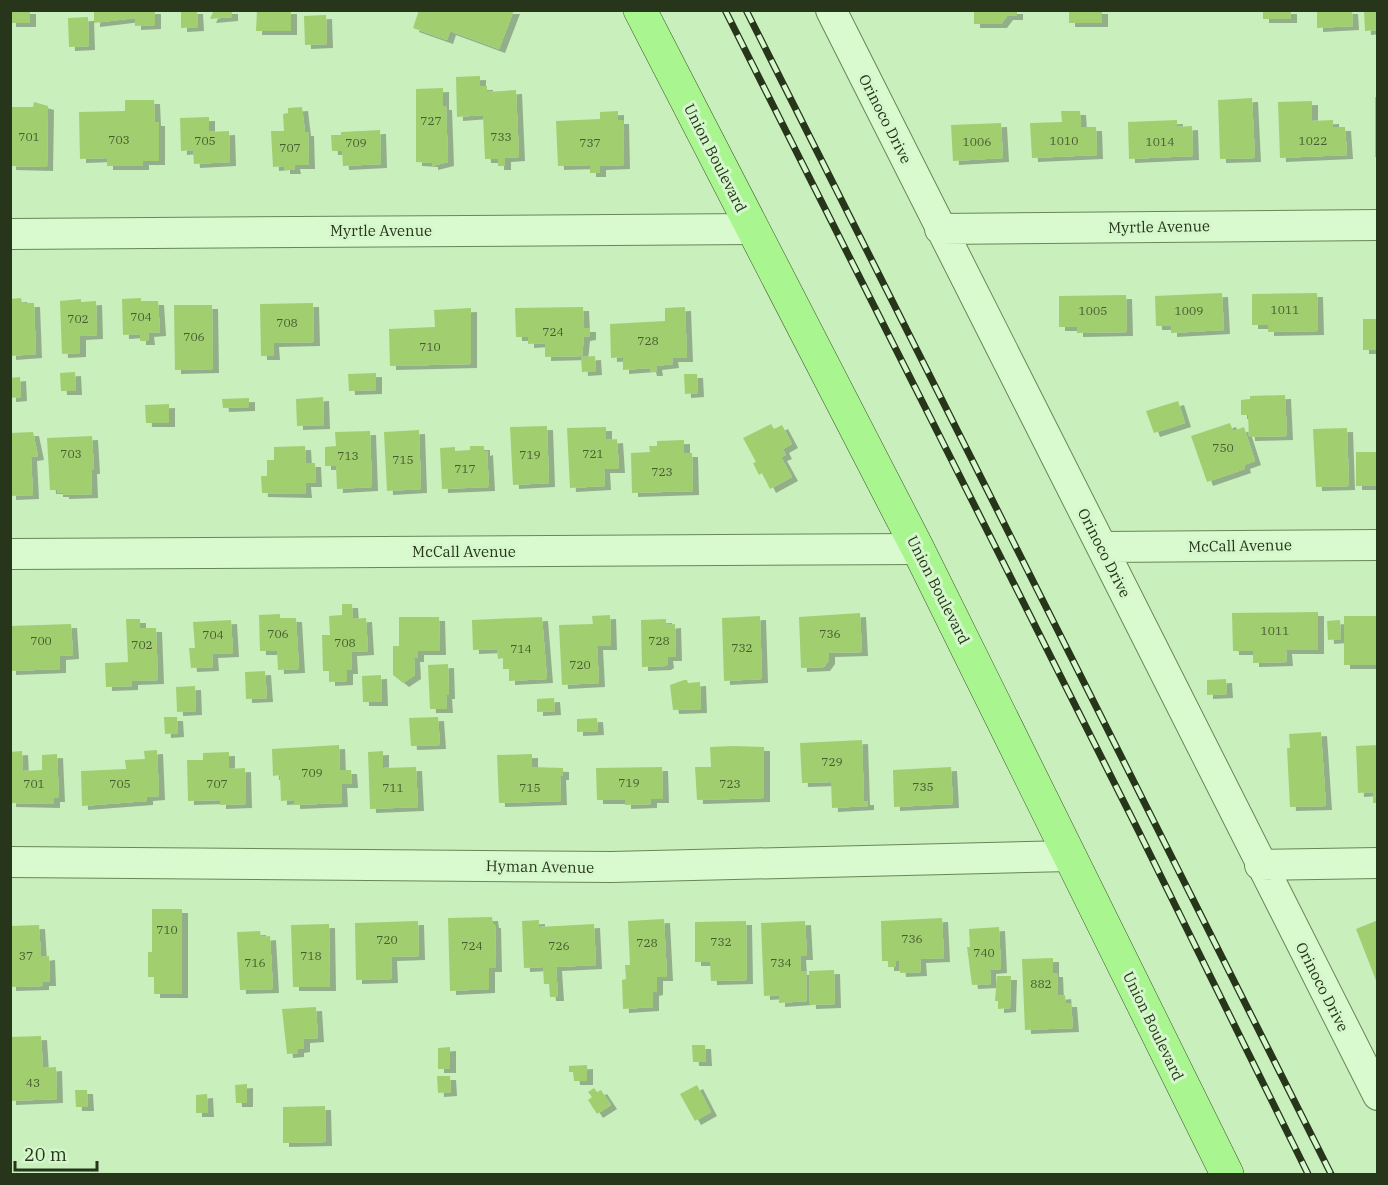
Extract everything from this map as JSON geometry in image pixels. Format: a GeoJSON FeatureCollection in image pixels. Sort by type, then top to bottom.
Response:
{"type":"FeatureCollection","features":[{"type":"Feature","properties":{"kind":"main road","name":"Union Boulevard"},"geometry":{"type":"LineString","coordinates":[[640,10],[918,549],[1227,1174]]}},
{"type":"Feature","properties":{"kind":"street","name":"Orinoco Drive"},"geometry":{"type":"LineString","coordinates":[[831,10],[1377,1095]]}},
{"type":"Feature","properties":{"kind":"street","name":"Myrtle Avenue"},"geometry":{"type":"LineString","coordinates":[[940,229],[1377,225]]}},
{"type":"Feature","properties":{"kind":"street","name":"Myrtle Avenue"},"geometry":{"type":"LineString","coordinates":[[10,234],[752,229]]}},
{"type":"Feature","properties":{"kind":"street","name":"McCall Avenue"},"geometry":{"type":"LineString","coordinates":[[1102,547],[1377,544]]}},
{"type":"Feature","properties":{"kind":"street","name":"McCall Avenue"},"geometry":{"type":"LineString","coordinates":[[10,554],[918,549]]}},
{"type":"Feature","properties":{"kind":"street","name":"Hyman Avenue"},"geometry":{"type":"LineString","coordinates":[[10,862],[611,867],[1070,856]]}},
{"type":"Feature","properties":{"kind":"street"},"geometry":{"type":"LineString","coordinates":[[1260,865],[1377,863]]}},
{"type":"Feature","properties":{"kind":"building"},"geometry":{"type":"Polygon","coordinates":[[[10,10],[30,10],[30,23],[10,23],[10,10]]]}},
{"type":"Feature","properties":{"kind":"building"},"geometry":{"type":"Polygon","coordinates":[[[94,10],[155,10],[155,25],[135,26],[135,18],[94,23],[94,10]]]}},
{"type":"Feature","properties":{"kind":"building"},"geometry":{"type":"Polygon","coordinates":[[[181,10],[197,10],[198,27],[181,28],[181,10]]]}},
{"type":"Feature","properties":{"kind":"building"},"geometry":{"type":"Polygon","coordinates":[[[214,10],[232,10],[232,17],[210,19],[214,10]]]}},
{"type":"Feature","properties":{"kind":"building"},"geometry":{"type":"Polygon","coordinates":[[[257,10],[291,10],[291,31],[256,31],[257,10]]]}},
{"type":"Feature","properties":{"kind":"building"},"geometry":{"type":"Polygon","coordinates":[[[419,10],[514,10],[499,49],[450,31],[447,40],[413,28],[419,10]]]}},
{"type":"Feature","properties":{"kind":"building"},"geometry":{"type":"Polygon","coordinates":[[[974,10],[1017,10],[1017,16],[1007,16],[1001,24],[974,24],[974,10]]]}},
{"type":"Feature","properties":{"kind":"building"},"geometry":{"type":"Polygon","coordinates":[[[1069,10],[1102,10],[1102,23],[1069,23],[1069,10]]]}},
{"type":"Feature","properties":{"kind":"building"},"geometry":{"type":"Polygon","coordinates":[[[1263,10],[1291,10],[1291,19],[1263,19],[1263,10]]]}},
{"type":"Feature","properties":{"kind":"building"},"geometry":{"type":"Polygon","coordinates":[[[1317,10],[1352,10],[1353,26],[1317,28],[1317,10]]]}},
{"type":"Feature","properties":{"kind":"building"},"geometry":{"type":"Polygon","coordinates":[[[1364,10],[1378,10],[1378,30],[1365,31],[1364,10]]]}},
{"type":"Feature","properties":{"kind":"building"},"geometry":{"type":"Polygon","coordinates":[[[326,15],[327,44],[305,45],[304,16],[326,15]]]}},
{"type":"Feature","properties":{"kind":"building"},"geometry":{"type":"Polygon","coordinates":[[[88,17],[89,46],[69,47],[68,18],[88,17]]]}},
{"type":"Feature","properties":{"kind":"building"},"geometry":{"type":"Polygon","coordinates":[[[480,76],[480,86],[487,86],[487,92],[516,90],[519,157],[505,158],[505,166],[498,166],[498,159],[485,159],[483,115],[457,117],[456,77],[480,76]]]}},
{"type":"Feature","properties":{"kind":"building"},"geometry":{"type":"Polygon","coordinates":[[[443,88],[448,162],[432,166],[432,163],[416,162],[416,89],[443,88]]]}},
{"type":"Feature","properties":{"kind":"building"},"geometry":{"type":"Polygon","coordinates":[[[1375,97],[1378,97],[1378,157],[1375,157],[1375,97]]]}},
{"type":"Feature","properties":{"kind":"building"},"geometry":{"type":"Polygon","coordinates":[[[1252,98],[1255,158],[1220,159],[1218,100],[1252,98]]]}},
{"type":"Feature","properties":{"kind":"building"},"geometry":{"type":"Polygon","coordinates":[[[125,100],[154,100],[155,122],[159,122],[159,161],[143,161],[143,166],[107,166],[107,158],[80,159],[79,112],[125,111],[125,100]]]}},
{"type":"Feature","properties":{"kind":"building"},"geometry":{"type":"Polygon","coordinates":[[[1312,101],[1312,121],[1333,120],[1333,127],[1345,127],[1347,155],[1280,158],[1278,102],[1312,101]]]}},
{"type":"Feature","properties":{"kind":"building"},"geometry":{"type":"Polygon","coordinates":[[[34,102],[48,106],[47,167],[10,166],[10,107],[33,107],[34,102]]]}},
{"type":"Feature","properties":{"kind":"building"},"geometry":{"type":"Polygon","coordinates":[[[302,107],[305,132],[308,132],[309,165],[294,165],[295,170],[284,170],[284,166],[273,167],[271,131],[284,131],[283,114],[288,113],[288,108],[302,107]]]}},
{"type":"Feature","properties":{"kind":"building"},"geometry":{"type":"Polygon","coordinates":[[[618,111],[618,120],[623,120],[624,165],[600,166],[600,173],[590,173],[590,165],[558,166],[556,121],[600,119],[600,112],[618,111]]]}},
{"type":"Feature","properties":{"kind":"building"},"geometry":{"type":"Polygon","coordinates":[[[1061,111],[1080,111],[1081,127],[1096,127],[1097,155],[1032,158],[1030,123],[1062,122],[1061,111]]]}},
{"type":"Feature","properties":{"kind":"building"},"geometry":{"type":"Polygon","coordinates":[[[209,117],[209,132],[229,131],[230,162],[194,164],[193,150],[181,151],[180,118],[209,117]]]}},
{"type":"Feature","properties":{"kind":"building"},"geometry":{"type":"Polygon","coordinates":[[[1177,120],[1177,127],[1192,126],[1193,156],[1129,159],[1128,122],[1177,120]]]}},
{"type":"Feature","properties":{"kind":"building"},"geometry":{"type":"Polygon","coordinates":[[[1001,123],[1003,158],[953,161],[951,125],[1001,123]]]}},
{"type":"Feature","properties":{"kind":"building"},"geometry":{"type":"Polygon","coordinates":[[[380,130],[381,164],[343,166],[342,151],[332,151],[331,135],[341,135],[341,132],[380,130]]]}},
{"type":"Feature","properties":{"kind":"building"},"geometry":{"type":"Polygon","coordinates":[[[1222,293],[1224,330],[1171,333],[1171,326],[1156,326],[1155,296],[1222,293]]]}},
{"type":"Feature","properties":{"kind":"building"},"geometry":{"type":"Polygon","coordinates":[[[1317,293],[1318,331],[1268,332],[1268,325],[1252,325],[1252,294],[1317,293]]]}},
{"type":"Feature","properties":{"kind":"building"},"geometry":{"type":"Polygon","coordinates":[[[1126,295],[1127,332],[1077,333],[1077,327],[1059,327],[1059,296],[1126,295]]]}},
{"type":"Feature","properties":{"kind":"building"},"geometry":{"type":"Polygon","coordinates":[[[21,298],[22,303],[34,303],[36,354],[10,356],[10,299],[21,298]]]}},
{"type":"Feature","properties":{"kind":"building"},"geometry":{"type":"Polygon","coordinates":[[[141,298],[141,301],[158,301],[160,332],[148,333],[149,341],[140,341],[140,334],[123,335],[122,299],[141,298]]]}},
{"type":"Feature","properties":{"kind":"building"},"geometry":{"type":"Polygon","coordinates":[[[81,299],[81,302],[96,301],[97,335],[80,336],[80,353],[62,354],[60,301],[81,299]]]}},
{"type":"Feature","properties":{"kind":"building"},"geometry":{"type":"Polygon","coordinates":[[[313,303],[314,342],[273,343],[274,356],[261,356],[260,304],[313,303]]]}},
{"type":"Feature","properties":{"kind":"building"},"geometry":{"type":"Polygon","coordinates":[[[174,305],[212,305],[213,369],[175,370],[174,305]]]}},
{"type":"Feature","properties":{"kind":"building"},"geometry":{"type":"Polygon","coordinates":[[[583,307],[584,328],[590,328],[590,336],[584,337],[582,356],[545,357],[545,343],[528,344],[528,337],[516,337],[515,308],[583,307]]]}},
{"type":"Feature","properties":{"kind":"building"},"geometry":{"type":"Polygon","coordinates":[[[685,307],[687,358],[672,358],[673,364],[656,366],[657,372],[651,372],[650,368],[623,370],[623,357],[611,358],[610,324],[665,321],[665,308],[685,307]]]}},
{"type":"Feature","properties":{"kind":"building"},"geometry":{"type":"Polygon","coordinates":[[[471,308],[471,364],[390,366],[389,329],[435,327],[434,310],[471,308]]]}},
{"type":"Feature","properties":{"kind":"building"},"geometry":{"type":"Polygon","coordinates":[[[1363,319],[1378,319],[1378,350],[1363,350],[1363,319]]]}},
{"type":"Feature","properties":{"kind":"building"},"geometry":{"type":"Polygon","coordinates":[[[595,356],[596,371],[582,372],[581,357],[595,356]]]}},
{"type":"Feature","properties":{"kind":"building"},"geometry":{"type":"Polygon","coordinates":[[[75,372],[76,391],[61,391],[60,373],[75,372]]]}},
{"type":"Feature","properties":{"kind":"building"},"geometry":{"type":"Polygon","coordinates":[[[376,373],[376,390],[349,391],[348,374],[376,373]]]}},
{"type":"Feature","properties":{"kind":"building"},"geometry":{"type":"Polygon","coordinates":[[[684,374],[697,374],[698,393],[685,394],[684,374]]]}},
{"type":"Feature","properties":{"kind":"building"},"geometry":{"type":"Polygon","coordinates":[[[20,377],[21,397],[10,398],[10,378],[20,377]]]}},
{"type":"Feature","properties":{"kind":"building"},"geometry":{"type":"Polygon","coordinates":[[[1285,395],[1287,436],[1249,437],[1248,415],[1241,415],[1241,400],[1250,399],[1250,396],[1285,395]]]}},
{"type":"Feature","properties":{"kind":"building"},"geometry":{"type":"Polygon","coordinates":[[[323,397],[324,425],[297,426],[296,399],[323,397]]]}},
{"type":"Feature","properties":{"kind":"building"},"geometry":{"type":"Polygon","coordinates":[[[249,398],[249,407],[223,408],[222,399],[249,398]]]}},
{"type":"Feature","properties":{"kind":"building"},"geometry":{"type":"Polygon","coordinates":[[[1178,401],[1185,423],[1154,433],[1146,411],[1178,401]]]}},
{"type":"Feature","properties":{"kind":"building"},"geometry":{"type":"Polygon","coordinates":[[[169,404],[169,423],[146,423],[145,405],[169,404]]]}},
{"type":"Feature","properties":{"kind":"building"},"geometry":{"type":"Polygon","coordinates":[[[1230,423],[1233,431],[1244,427],[1255,461],[1244,465],[1245,469],[1207,482],[1191,436],[1230,423]]]}},
{"type":"Feature","properties":{"kind":"building"},"geometry":{"type":"Polygon","coordinates":[[[771,424],[774,429],[782,425],[792,444],[783,449],[786,455],[781,457],[792,477],[770,489],[762,473],[759,475],[753,463],[756,462],[743,438],[771,424]]]}},
{"type":"Feature","properties":{"kind":"building"},"geometry":{"type":"Polygon","coordinates":[[[547,426],[549,483],[513,485],[510,427],[547,426]]]}},
{"type":"Feature","properties":{"kind":"building"},"geometry":{"type":"Polygon","coordinates":[[[606,427],[606,440],[617,439],[619,469],[604,469],[605,486],[570,488],[567,428],[606,427]]]}},
{"type":"Feature","properties":{"kind":"building"},"geometry":{"type":"Polygon","coordinates":[[[1347,428],[1349,486],[1316,487],[1313,429],[1347,428]]]}},
{"type":"Feature","properties":{"kind":"building"},"geometry":{"type":"Polygon","coordinates":[[[419,430],[421,489],[387,491],[384,432],[419,430]]]}},
{"type":"Feature","properties":{"kind":"building"},"geometry":{"type":"Polygon","coordinates":[[[370,431],[372,487],[337,489],[336,466],[325,466],[325,447],[336,446],[335,432],[370,431]]]}},
{"type":"Feature","properties":{"kind":"building"},"geometry":{"type":"Polygon","coordinates":[[[33,432],[38,456],[31,457],[33,495],[10,496],[10,433],[33,432]]]}},
{"type":"Feature","properties":{"kind":"building"},"geometry":{"type":"Polygon","coordinates":[[[92,436],[94,470],[91,470],[92,494],[63,495],[63,493],[57,493],[57,490],[50,490],[47,438],[92,436]]]}},
{"type":"Feature","properties":{"kind":"building"},"geometry":{"type":"Polygon","coordinates":[[[684,440],[684,453],[692,453],[693,491],[632,493],[631,453],[650,452],[649,446],[657,446],[657,441],[684,440]]]}},
{"type":"Feature","properties":{"kind":"building"},"geometry":{"type":"Polygon","coordinates":[[[305,446],[306,463],[315,463],[316,483],[305,483],[306,494],[262,493],[261,476],[267,476],[267,460],[274,460],[274,447],[305,446]]]}},
{"type":"Feature","properties":{"kind":"building"},"geometry":{"type":"Polygon","coordinates":[[[470,446],[484,446],[484,452],[487,451],[489,487],[442,489],[440,448],[455,447],[455,451],[470,450],[470,446]]]}},
{"type":"Feature","properties":{"kind":"building"},"geometry":{"type":"Polygon","coordinates":[[[1356,452],[1377,452],[1377,486],[1356,486],[1356,452]]]}},
{"type":"Feature","properties":{"kind":"building"},"geometry":{"type":"Polygon","coordinates":[[[342,604],[352,604],[353,619],[366,618],[368,651],[351,652],[352,670],[347,670],[347,681],[329,682],[329,671],[323,671],[322,635],[330,635],[329,616],[342,615],[342,604]]]}},
{"type":"Feature","properties":{"kind":"building"},"geometry":{"type":"Polygon","coordinates":[[[1318,612],[1318,650],[1286,650],[1287,662],[1253,663],[1253,651],[1233,651],[1232,613],[1318,612]]]}},
{"type":"Feature","properties":{"kind":"building"},"geometry":{"type":"Polygon","coordinates":[[[860,613],[862,652],[829,653],[829,660],[824,667],[801,668],[799,617],[860,613]]]}},
{"type":"Feature","properties":{"kind":"building"},"geometry":{"type":"Polygon","coordinates":[[[280,614],[280,618],[296,618],[299,669],[278,670],[277,651],[260,651],[259,615],[280,614]]]}},
{"type":"Feature","properties":{"kind":"building"},"geometry":{"type":"Polygon","coordinates":[[[610,615],[611,646],[597,646],[599,683],[562,685],[559,625],[593,624],[592,616],[610,615]]]}},
{"type":"Feature","properties":{"kind":"building"},"geometry":{"type":"Polygon","coordinates":[[[760,616],[762,679],[724,681],[722,618],[760,616]]]}},
{"type":"Feature","properties":{"kind":"building"},"geometry":{"type":"Polygon","coordinates":[[[1344,616],[1378,616],[1376,665],[1344,665],[1344,616]]]}},
{"type":"Feature","properties":{"kind":"building"},"geometry":{"type":"Polygon","coordinates":[[[399,617],[439,617],[440,651],[418,651],[418,658],[414,658],[415,675],[403,683],[393,675],[393,646],[399,646],[399,617]]]}},
{"type":"Feature","properties":{"kind":"building"},"geometry":{"type":"Polygon","coordinates":[[[542,617],[547,679],[509,681],[509,669],[503,669],[503,658],[498,659],[497,649],[473,650],[472,620],[542,617]]]}},
{"type":"Feature","properties":{"kind":"building"},"geometry":{"type":"Polygon","coordinates":[[[126,619],[140,619],[140,628],[156,628],[158,680],[132,681],[132,686],[106,687],[105,663],[128,662],[126,619]]]}},
{"type":"Feature","properties":{"kind":"building"},"geometry":{"type":"Polygon","coordinates":[[[666,619],[666,625],[675,624],[676,657],[667,657],[668,664],[665,666],[642,667],[641,620],[666,619]]]}},
{"type":"Feature","properties":{"kind":"building"},"geometry":{"type":"Polygon","coordinates":[[[231,620],[233,653],[212,654],[213,667],[191,668],[189,648],[195,648],[193,622],[231,620]]]}},
{"type":"Feature","properties":{"kind":"building"},"geometry":{"type":"Polygon","coordinates":[[[1340,620],[1341,639],[1328,640],[1327,621],[1340,620]]]}},
{"type":"Feature","properties":{"kind":"building"},"geometry":{"type":"Polygon","coordinates":[[[71,624],[73,655],[60,656],[60,669],[10,671],[10,626],[71,624]]]}},
{"type":"Feature","properties":{"kind":"building"},"geometry":{"type":"Polygon","coordinates":[[[448,664],[447,709],[430,709],[428,665],[448,664]]]}},
{"type":"Feature","properties":{"kind":"building"},"geometry":{"type":"Polygon","coordinates":[[[265,671],[267,698],[246,699],[245,672],[265,671]]]}},
{"type":"Feature","properties":{"kind":"building"},"geometry":{"type":"Polygon","coordinates":[[[381,675],[382,702],[363,702],[362,676],[381,675]]]}},
{"type":"Feature","properties":{"kind":"building"},"geometry":{"type":"Polygon","coordinates":[[[1226,679],[1227,694],[1207,695],[1207,680],[1226,679]]]}},
{"type":"Feature","properties":{"kind":"building"},"geometry":{"type":"Polygon","coordinates":[[[684,680],[688,683],[700,682],[701,709],[673,710],[670,685],[684,680]]]}},
{"type":"Feature","properties":{"kind":"building"},"geometry":{"type":"Polygon","coordinates":[[[195,686],[196,711],[177,712],[176,687],[195,686]]]}},
{"type":"Feature","properties":{"kind":"building"},"geometry":{"type":"Polygon","coordinates":[[[554,698],[555,711],[537,712],[537,699],[554,698]]]}},
{"type":"Feature","properties":{"kind":"building"},"geometry":{"type":"Polygon","coordinates":[[[164,717],[177,717],[178,733],[165,734],[164,717]]]}},
{"type":"Feature","properties":{"kind":"building"},"geometry":{"type":"Polygon","coordinates":[[[438,717],[440,745],[411,746],[409,718],[438,717]]]}},
{"type":"Feature","properties":{"kind":"building"},"geometry":{"type":"Polygon","coordinates":[[[597,718],[598,731],[577,732],[577,719],[597,718]]]}},
{"type":"Feature","properties":{"kind":"building"},"geometry":{"type":"Polygon","coordinates":[[[1321,732],[1326,806],[1290,807],[1287,748],[1290,748],[1289,734],[1321,732]]]}},
{"type":"Feature","properties":{"kind":"building"},"geometry":{"type":"Polygon","coordinates":[[[862,740],[864,801],[868,801],[868,806],[832,808],[831,782],[802,783],[800,743],[862,740]]]}},
{"type":"Feature","properties":{"kind":"building"},"geometry":{"type":"Polygon","coordinates":[[[339,745],[340,770],[351,770],[352,784],[341,784],[342,803],[294,805],[294,800],[281,801],[280,775],[273,776],[272,749],[339,745]]]}},
{"type":"Feature","properties":{"kind":"building"},"geometry":{"type":"Polygon","coordinates":[[[1378,745],[1378,803],[1373,803],[1373,792],[1358,793],[1356,746],[1378,745]]]}},
{"type":"Feature","properties":{"kind":"building"},"geometry":{"type":"Polygon","coordinates":[[[710,747],[764,747],[764,798],[697,800],[695,767],[711,767],[710,747]]]}},
{"type":"Feature","properties":{"kind":"building"},"geometry":{"type":"Polygon","coordinates":[[[157,750],[159,796],[147,797],[147,801],[82,806],[81,771],[126,769],[125,760],[145,759],[144,751],[157,750]]]}},
{"type":"Feature","properties":{"kind":"building"},"geometry":{"type":"Polygon","coordinates":[[[22,751],[23,771],[42,770],[42,755],[57,754],[59,798],[54,798],[54,804],[10,803],[10,752],[22,751]]]}},
{"type":"Feature","properties":{"kind":"building"},"geometry":{"type":"Polygon","coordinates":[[[383,751],[383,768],[416,767],[418,807],[370,809],[368,752],[383,751]]]}},
{"type":"Feature","properties":{"kind":"building"},"geometry":{"type":"Polygon","coordinates":[[[229,752],[229,769],[245,768],[246,804],[220,805],[220,800],[188,801],[187,760],[203,760],[203,753],[229,752]]]}},
{"type":"Feature","properties":{"kind":"building"},"geometry":{"type":"Polygon","coordinates":[[[532,754],[532,767],[563,768],[563,776],[560,776],[561,801],[499,803],[497,755],[532,754]]]}},
{"type":"Feature","properties":{"kind":"building"},"geometry":{"type":"Polygon","coordinates":[[[662,767],[663,799],[651,799],[651,804],[625,805],[625,800],[597,800],[596,768],[662,767]]]}},
{"type":"Feature","properties":{"kind":"building"},"geometry":{"type":"Polygon","coordinates":[[[951,767],[953,804],[894,807],[893,770],[951,767]]]}},
{"type":"Feature","properties":{"kind":"building"},"geometry":{"type":"Polygon","coordinates":[[[152,909],[182,909],[182,994],[154,994],[154,977],[148,977],[148,952],[152,952],[152,909]]]}},
{"type":"Feature","properties":{"kind":"building"},"geometry":{"type":"Polygon","coordinates":[[[492,917],[493,924],[495,924],[496,968],[489,968],[489,989],[450,991],[448,918],[492,917]]]}},
{"type":"Feature","properties":{"kind":"building"},"geometry":{"type":"Polygon","coordinates":[[[942,918],[944,958],[920,959],[921,972],[900,973],[899,961],[896,961],[896,967],[888,967],[888,961],[882,961],[881,921],[942,918]]]}},
{"type":"Feature","properties":{"kind":"building"},"geometry":{"type":"Polygon","coordinates":[[[664,919],[667,977],[657,977],[657,991],[653,992],[653,1007],[623,1009],[622,980],[626,979],[625,965],[630,965],[628,921],[664,919]]]}},
{"type":"Feature","properties":{"kind":"building"},"geometry":{"type":"Polygon","coordinates":[[[539,920],[539,927],[594,924],[596,965],[556,967],[558,997],[550,997],[549,984],[544,984],[543,967],[524,968],[522,921],[539,920]]]}},
{"type":"Feature","properties":{"kind":"building"},"geometry":{"type":"Polygon","coordinates":[[[1378,920],[1378,983],[1377,983],[1356,929],[1378,920]]]}},
{"type":"Feature","properties":{"kind":"building"},"geometry":{"type":"Polygon","coordinates":[[[418,921],[419,956],[391,957],[392,979],[356,980],[355,923],[418,921]]]}},
{"type":"Feature","properties":{"kind":"building"},"geometry":{"type":"Polygon","coordinates":[[[746,921],[747,980],[711,981],[710,962],[695,962],[695,922],[746,921]]]}},
{"type":"Feature","properties":{"kind":"building"},"geometry":{"type":"Polygon","coordinates":[[[805,921],[807,956],[800,956],[801,971],[806,971],[807,1001],[779,1003],[779,995],[764,996],[761,923],[805,921]]]}},
{"type":"Feature","properties":{"kind":"building"},"geometry":{"type":"Polygon","coordinates":[[[329,924],[330,987],[293,987],[291,925],[329,924]]]}},
{"type":"Feature","properties":{"kind":"building"},"geometry":{"type":"Polygon","coordinates":[[[39,925],[41,957],[49,956],[50,982],[43,982],[43,986],[10,987],[10,926],[39,925]]]}},
{"type":"Feature","properties":{"kind":"building"},"geometry":{"type":"Polygon","coordinates":[[[999,927],[1001,969],[990,970],[991,984],[972,985],[967,947],[970,947],[969,929],[999,927]]]}},
{"type":"Feature","properties":{"kind":"building"},"geometry":{"type":"Polygon","coordinates":[[[260,931],[261,937],[270,936],[273,989],[240,990],[237,932],[260,931]]]}},
{"type":"Feature","properties":{"kind":"building"},"geometry":{"type":"Polygon","coordinates":[[[1053,958],[1053,973],[1057,973],[1058,996],[1065,995],[1066,1003],[1071,1003],[1073,1028],[1025,1030],[1022,959],[1053,958]]]}},
{"type":"Feature","properties":{"kind":"building"},"geometry":{"type":"Polygon","coordinates":[[[834,970],[835,1004],[810,1005],[809,971],[834,970]]]}},
{"type":"Feature","properties":{"kind":"building"},"geometry":{"type":"Polygon","coordinates":[[[997,976],[1011,976],[1010,1008],[998,1009],[998,1001],[995,1001],[997,976]]]}},
{"type":"Feature","properties":{"kind":"building"},"geometry":{"type":"Polygon","coordinates":[[[316,1007],[318,1038],[304,1039],[304,1048],[298,1049],[298,1053],[287,1054],[282,1009],[316,1007]]]}},
{"type":"Feature","properties":{"kind":"building"},"geometry":{"type":"Polygon","coordinates":[[[41,1036],[43,1068],[56,1067],[57,1099],[10,1101],[10,1037],[41,1036]]]}},
{"type":"Feature","properties":{"kind":"building"},"geometry":{"type":"Polygon","coordinates":[[[692,1045],[705,1045],[706,1062],[693,1062],[692,1045]]]}},
{"type":"Feature","properties":{"kind":"building"},"geometry":{"type":"Polygon","coordinates":[[[450,1047],[450,1069],[438,1069],[438,1048],[450,1047]]]}},
{"type":"Feature","properties":{"kind":"building"},"geometry":{"type":"Polygon","coordinates":[[[587,1065],[587,1081],[574,1081],[573,1072],[569,1072],[569,1066],[587,1065]]]}},
{"type":"Feature","properties":{"kind":"building"},"geometry":{"type":"Polygon","coordinates":[[[437,1076],[450,1076],[451,1092],[438,1093],[437,1076]]]}},
{"type":"Feature","properties":{"kind":"building"},"geometry":{"type":"Polygon","coordinates":[[[247,1084],[247,1103],[236,1103],[235,1085],[247,1084]]]}},
{"type":"Feature","properties":{"kind":"building"},"geometry":{"type":"Polygon","coordinates":[[[697,1085],[711,1112],[695,1121],[680,1094],[697,1085]]]}},
{"type":"Feature","properties":{"kind":"building"},"geometry":{"type":"Polygon","coordinates":[[[594,1088],[597,1092],[601,1090],[611,1105],[597,1114],[588,1100],[592,1097],[588,1092],[594,1088]]]}},
{"type":"Feature","properties":{"kind":"building"},"geometry":{"type":"Polygon","coordinates":[[[75,1090],[87,1090],[88,1107],[76,1107],[75,1090]]]}},
{"type":"Feature","properties":{"kind":"building"},"geometry":{"type":"Polygon","coordinates":[[[207,1094],[208,1113],[196,1113],[196,1095],[207,1094]]]}},
{"type":"Feature","properties":{"kind":"building"},"geometry":{"type":"Polygon","coordinates":[[[325,1106],[326,1142],[283,1143],[283,1107],[325,1106]]]}},
{"type":"Feature","properties":{"kind":"railway"},"geometry":{"type":"LineString","coordinates":[[725,10],[1138,830],[1308,1174]]}},
{"type":"Feature","properties":{"kind":"railway"},"geometry":{"type":"LineString","coordinates":[[746,10],[1331,1174]]}}]}
